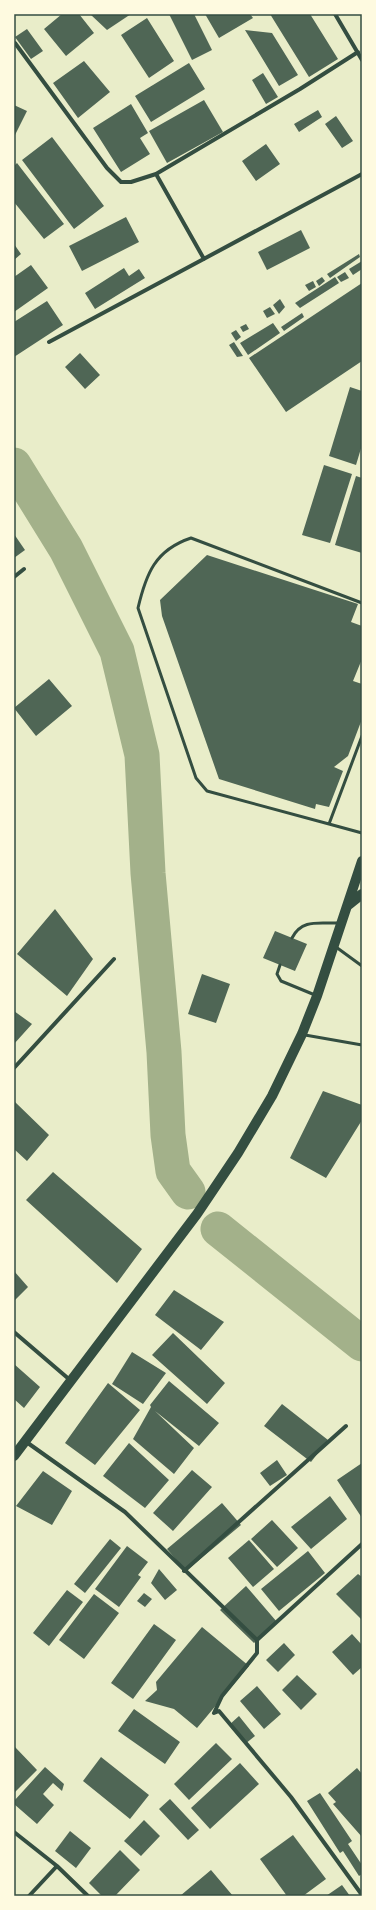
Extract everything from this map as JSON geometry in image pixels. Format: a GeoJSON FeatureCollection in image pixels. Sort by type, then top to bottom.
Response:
{"type":"FeatureCollection","features":[{"type":"Feature","properties":{"kind":"main road"},"geometry":{"type":"LineString","coordinates":[[14,1456],[197,1214],[234,1159],[272,1096],[302,1034],[317,996],[362,861]]}},
{"type":"Feature","properties":{"kind":"main road"},"geometry":{"type":"LineString","coordinates":[[347,906],[362,894]]}},
{"type":"Feature","properties":{"kind":"street"},"geometry":{"type":"LineString","coordinates":[[335,14],[362,60]]}},
{"type":"Feature","properties":{"kind":"street"},"geometry":{"type":"LineString","coordinates":[[15,43],[107,168],[121,182],[131,182],[156,174],[300,90],[358,52]]}},
{"type":"Feature","properties":{"kind":"street"},"geometry":{"type":"LineString","coordinates":[[156,174],[204,258]]}},
{"type":"Feature","properties":{"kind":"street"},"geometry":{"type":"LineString","coordinates":[[49,342],[362,174]]}},
{"type":"Feature","properties":{"kind":"street"},"geometry":{"type":"LineString","coordinates":[[14,577],[24,569]]}},
{"type":"Feature","properties":{"kind":"street"},"geometry":{"type":"LineString","coordinates":[[14,1068],[114,959]]}},
{"type":"Feature","properties":{"kind":"street"},"geometry":{"type":"LineString","coordinates":[[14,1332],[71,1382]]}},
{"type":"Feature","properties":{"kind":"street"},"geometry":{"type":"LineString","coordinates":[[184,1571],[346,1426]]}},
{"type":"Feature","properties":{"kind":"street"},"geometry":{"type":"LineString","coordinates":[[25,1441],[125,1512],[184,1571],[257,1640],[257,1653],[222,1696],[214,1712],[219,1712],[291,1797],[362,1895]]}},
{"type":"Feature","properties":{"kind":"street"},"geometry":{"type":"LineString","coordinates":[[257,1640],[362,1544]]}},
{"type":"Feature","properties":{"kind":"street"},"geometry":{"type":"LineString","coordinates":[[14,1832],[57,1866],[88,1896]]}},
{"type":"Feature","properties":{"kind":"street"},"geometry":{"type":"LineString","coordinates":[[29,1896],[57,1866]]}},
{"type":"Feature","properties":{"kind":"lane"},"geometry":{"type":"LineString","coordinates":[[362,603],[191,538],[175,543],[158,559],[144,581],[138,608],[196,778],[207,792],[362,833]]}},
{"type":"Feature","properties":{"kind":"lane"},"geometry":{"type":"LineString","coordinates":[[329,824],[362,736]]}},
{"type":"Feature","properties":{"kind":"lane"},"geometry":{"type":"LineString","coordinates":[[292,938],[297,929],[305,924],[341,923]]}},
{"type":"Feature","properties":{"kind":"lane"},"geometry":{"type":"LineString","coordinates":[[334,946],[362,966]]}},
{"type":"Feature","properties":{"kind":"lane"},"geometry":{"type":"LineString","coordinates":[[280,965],[277,974],[281,981],[317,996]]}},
{"type":"Feature","properties":{"kind":"lane"},"geometry":{"type":"LineString","coordinates":[[302,1034],[362,1045]]}},
{"type":"Feature","properties":{"kind":"building"},"geometry":{"type":"Polygon","coordinates":[[[62,14],[79,14],[94,33],[66,56],[44,29],[62,14]]]}},
{"type":"Feature","properties":{"kind":"building"},"geometry":{"type":"Polygon","coordinates":[[[90,14],[131,14],[107,30],[90,14]]]}},
{"type":"Feature","properties":{"kind":"building"},"geometry":{"type":"Polygon","coordinates":[[[169,14],[194,14],[212,50],[192,60],[169,14]]]}},
{"type":"Feature","properties":{"kind":"building"},"geometry":{"type":"Polygon","coordinates":[[[205,14],[250,14],[253,18],[219,38],[205,14]]]}},
{"type":"Feature","properties":{"kind":"building"},"geometry":{"type":"Polygon","coordinates":[[[270,14],[310,14],[338,59],[309,77],[270,14]]]}},
{"type":"Feature","properties":{"kind":"building"},"geometry":{"type":"Polygon","coordinates":[[[147,18],[174,61],[149,78],[121,35],[147,18]]]}},
{"type":"Feature","properties":{"kind":"building"},"geometry":{"type":"Polygon","coordinates":[[[27,29],[43,51],[31,59],[15,37],[27,29]]]}},
{"type":"Feature","properties":{"kind":"building"},"geometry":{"type":"Polygon","coordinates":[[[245,30],[272,33],[298,75],[279,86],[245,30]]]}},
{"type":"Feature","properties":{"kind":"building"},"geometry":{"type":"Polygon","coordinates":[[[84,61],[110,92],[78,118],[53,83],[84,61]]]}},
{"type":"Feature","properties":{"kind":"building"},"geometry":{"type":"Polygon","coordinates":[[[189,63],[205,89],[151,122],[135,96],[189,63]]]}},
{"type":"Feature","properties":{"kind":"building"},"geometry":{"type":"Polygon","coordinates":[[[263,73],[278,97],[266,104],[252,80],[263,73]]]}},
{"type":"Feature","properties":{"kind":"building"},"geometry":{"type":"Polygon","coordinates":[[[204,100],[223,132],[167,163],[149,131],[204,100]]]}},
{"type":"Feature","properties":{"kind":"building"},"geometry":{"type":"Polygon","coordinates":[[[131,104],[148,133],[140,138],[150,154],[121,172],[93,128],[131,104]]]}},
{"type":"Feature","properties":{"kind":"building"},"geometry":{"type":"Polygon","coordinates":[[[14,105],[27,111],[14,137],[14,105]]]}},
{"type":"Feature","properties":{"kind":"building"},"geometry":{"type":"Polygon","coordinates":[[[318,110],[322,117],[299,132],[294,124],[318,110]]]}},
{"type":"Feature","properties":{"kind":"building"},"geometry":{"type":"Polygon","coordinates":[[[336,116],[353,141],[342,148],[325,124],[336,116]]]}},
{"type":"Feature","properties":{"kind":"building"},"geometry":{"type":"Polygon","coordinates":[[[52,137],[104,206],[74,229],[22,160],[52,137]]]}},
{"type":"Feature","properties":{"kind":"building"},"geometry":{"type":"Polygon","coordinates":[[[266,144],[280,164],[256,181],[242,161],[266,144]]]}},
{"type":"Feature","properties":{"kind":"building"},"geometry":{"type":"Polygon","coordinates":[[[17,163],[64,224],[44,239],[14,202],[14,166],[17,163]]]}},
{"type":"Feature","properties":{"kind":"building"},"geometry":{"type":"Polygon","coordinates":[[[126,217],[139,242],[82,271],[69,246],[126,217]]]}},
{"type":"Feature","properties":{"kind":"building"},"geometry":{"type":"Polygon","coordinates":[[[301,230],[310,248],[267,270],[258,252],[301,230]]]}},
{"type":"Feature","properties":{"kind":"building"},"geometry":{"type":"Polygon","coordinates":[[[14,244],[21,254],[14,260],[14,244]]]}},
{"type":"Feature","properties":{"kind":"building"},"geometry":{"type":"Polygon","coordinates":[[[359,254],[360,257],[330,278],[327,274],[359,254]]]}},
{"type":"Feature","properties":{"kind":"building"},"geometry":{"type":"Polygon","coordinates":[[[362,261],[362,269],[353,275],[349,269],[362,261]]]}},
{"type":"Feature","properties":{"kind":"building"},"geometry":{"type":"Polygon","coordinates":[[[31,265],[48,288],[14,312],[14,277],[31,265]]]}},
{"type":"Feature","properties":{"kind":"building"},"geometry":{"type":"Polygon","coordinates":[[[124,268],[129,276],[139,269],[145,278],[95,309],[85,293],[124,268]]]}},
{"type":"Feature","properties":{"kind":"building"},"geometry":{"type":"Polygon","coordinates":[[[345,272],[349,278],[341,282],[337,277],[345,272]]]}},
{"type":"Feature","properties":{"kind":"building"},"geometry":{"type":"Polygon","coordinates":[[[322,277],[325,281],[319,286],[316,281],[322,277]]]}},
{"type":"Feature","properties":{"kind":"building"},"geometry":{"type":"Polygon","coordinates":[[[335,277],[339,283],[300,308],[295,303],[335,277]]]}},
{"type":"Feature","properties":{"kind":"building"},"geometry":{"type":"Polygon","coordinates":[[[313,281],[316,287],[309,291],[305,285],[313,281]]]}},
{"type":"Feature","properties":{"kind":"building"},"geometry":{"type":"Polygon","coordinates":[[[362,283],[362,361],[286,412],[249,358],[362,283]]]}},
{"type":"Feature","properties":{"kind":"building"},"geometry":{"type":"Polygon","coordinates":[[[280,299],[285,307],[279,314],[273,305],[280,299]]]}},
{"type":"Feature","properties":{"kind":"building"},"geometry":{"type":"Polygon","coordinates":[[[47,301],[63,325],[14,357],[14,322],[47,301]]]}},
{"type":"Feature","properties":{"kind":"building"},"geometry":{"type":"Polygon","coordinates":[[[270,307],[275,314],[267,318],[263,311],[270,307]]]}},
{"type":"Feature","properties":{"kind":"building"},"geometry":{"type":"Polygon","coordinates":[[[302,313],[304,317],[284,331],[281,327],[302,313]]]}},
{"type":"Feature","properties":{"kind":"building"},"geometry":{"type":"Polygon","coordinates":[[[273,323],[280,333],[248,355],[240,343],[273,323]]]}},
{"type":"Feature","properties":{"kind":"building"},"geometry":{"type":"Polygon","coordinates":[[[246,324],[249,329],[243,332],[240,327],[246,324]]]}},
{"type":"Feature","properties":{"kind":"building"},"geometry":{"type":"Polygon","coordinates":[[[236,330],[241,337],[236,341],[231,333],[236,330]]]}},
{"type":"Feature","properties":{"kind":"building"},"geometry":{"type":"Polygon","coordinates":[[[234,342],[243,356],[237,357],[229,345],[234,342]]]}},
{"type":"Feature","properties":{"kind":"building"},"geometry":{"type":"Polygon","coordinates":[[[80,353],[100,375],[85,389],[65,367],[80,353]]]}},
{"type":"Feature","properties":{"kind":"building"},"geometry":{"type":"Polygon","coordinates":[[[350,387],[362,391],[362,445],[356,465],[329,456],[350,387]]]}},
{"type":"Feature","properties":{"kind":"building"},"geometry":{"type":"Polygon","coordinates":[[[324,465],[352,474],[330,543],[302,535],[324,465]]]}},
{"type":"Feature","properties":{"kind":"building"},"geometry":{"type":"Polygon","coordinates":[[[356,476],[362,478],[362,553],[335,545],[356,476]]]}},
{"type":"Feature","properties":{"kind":"building"},"geometry":{"type":"Polygon","coordinates":[[[14,534],[25,550],[14,558],[14,534]]]}},
{"type":"Feature","properties":{"kind":"building"},"geometry":{"type":"Polygon","coordinates":[[[207,555],[358,604],[351,622],[362,626],[362,659],[353,681],[362,684],[362,719],[348,756],[334,767],[343,771],[329,807],[316,804],[315,809],[219,779],[162,616],[160,600],[207,555]]]}},
{"type":"Feature","properties":{"kind":"building"},"geometry":{"type":"Polygon","coordinates":[[[49,679],[72,706],[36,736],[14,708],[49,679]]]}},
{"type":"Feature","properties":{"kind":"building"},"geometry":{"type":"Polygon","coordinates":[[[55,909],[93,959],[67,996],[17,954],[55,909]]]}},
{"type":"Feature","properties":{"kind":"building"},"geometry":{"type":"Polygon","coordinates":[[[275,931],[307,944],[295,971],[263,958],[275,931]]]}},
{"type":"Feature","properties":{"kind":"building"},"geometry":{"type":"Polygon","coordinates":[[[202,974],[230,984],[216,1023],[188,1014],[202,974]]]}},
{"type":"Feature","properties":{"kind":"building"},"geometry":{"type":"Polygon","coordinates":[[[14,1011],[32,1024],[14,1044],[14,1011]]]}},
{"type":"Feature","properties":{"kind":"building"},"geometry":{"type":"Polygon","coordinates":[[[323,1091],[362,1105],[362,1120],[326,1178],[290,1158],[323,1091]]]}},
{"type":"Feature","properties":{"kind":"building"},"geometry":{"type":"Polygon","coordinates":[[[14,1101],[49,1135],[27,1161],[14,1149],[14,1101]]]}},
{"type":"Feature","properties":{"kind":"building"},"geometry":{"type":"Polygon","coordinates":[[[53,1172],[142,1249],[117,1283],[26,1200],[53,1172]]]}},
{"type":"Feature","properties":{"kind":"building"},"geometry":{"type":"Polygon","coordinates":[[[14,1271],[28,1287],[14,1301],[14,1271]]]}},
{"type":"Feature","properties":{"kind":"building"},"geometry":{"type":"Polygon","coordinates":[[[174,1290],[224,1322],[201,1350],[155,1315],[174,1290]]]}},
{"type":"Feature","properties":{"kind":"building"},"geometry":{"type":"Polygon","coordinates":[[[173,1333],[225,1383],[207,1404],[152,1355],[173,1333]]]}},
{"type":"Feature","properties":{"kind":"building"},"geometry":{"type":"Polygon","coordinates":[[[132,1352],[166,1373],[143,1404],[112,1384],[132,1352]]]}},
{"type":"Feature","properties":{"kind":"building"},"geometry":{"type":"Polygon","coordinates":[[[14,1364],[40,1387],[24,1408],[14,1399],[14,1364]]]}},
{"type":"Feature","properties":{"kind":"building"},"geometry":{"type":"Polygon","coordinates":[[[169,1381],[219,1423],[199,1446],[155,1411],[194,1448],[174,1474],[133,1439],[151,1407],[150,1405],[169,1381]]]}},
{"type":"Feature","properties":{"kind":"building"},"geometry":{"type":"Polygon","coordinates":[[[108,1383],[140,1410],[95,1465],[65,1443],[108,1383]]]}},
{"type":"Feature","properties":{"kind":"building"},"geometry":{"type":"Polygon","coordinates":[[[282,1404],[328,1440],[311,1462],[264,1426],[282,1404]]]}},
{"type":"Feature","properties":{"kind":"building"},"geometry":{"type":"Polygon","coordinates":[[[129,1443],[169,1480],[145,1508],[103,1476],[129,1443]]]}},
{"type":"Feature","properties":{"kind":"building"},"geometry":{"type":"Polygon","coordinates":[[[277,1460],[287,1475],[270,1486],[260,1473],[277,1460]]]}},
{"type":"Feature","properties":{"kind":"building"},"geometry":{"type":"Polygon","coordinates":[[[362,1463],[362,1518],[337,1480],[362,1463]]]}},
{"type":"Feature","properties":{"kind":"building"},"geometry":{"type":"Polygon","coordinates":[[[192,1470],[212,1487],[173,1531],[153,1513],[192,1470]]]}},
{"type":"Feature","properties":{"kind":"building"},"geometry":{"type":"Polygon","coordinates":[[[43,1471],[72,1491],[52,1525],[16,1506],[43,1471]]]}},
{"type":"Feature","properties":{"kind":"building"},"geometry":{"type":"Polygon","coordinates":[[[330,1496],[347,1519],[311,1549],[291,1527],[330,1496]]]}},
{"type":"Feature","properties":{"kind":"building"},"geometry":{"type":"Polygon","coordinates":[[[222,1503],[241,1525],[186,1571],[167,1549],[222,1503]]]}},
{"type":"Feature","properties":{"kind":"building"},"geometry":{"type":"Polygon","coordinates":[[[272,1520],[298,1548],[277,1567],[251,1539],[272,1520]]]}},
{"type":"Feature","properties":{"kind":"building"},"geometry":{"type":"Polygon","coordinates":[[[110,1539],[121,1548],[85,1593],[74,1584],[110,1539]]]}},
{"type":"Feature","properties":{"kind":"building"},"geometry":{"type":"Polygon","coordinates":[[[249,1540],[274,1569],[253,1587],[228,1558],[249,1540]]]}},
{"type":"Feature","properties":{"kind":"building"},"geometry":{"type":"Polygon","coordinates":[[[127,1546],[148,1562],[138,1575],[141,1577],[119,1607],[95,1589],[127,1546]]]}},
{"type":"Feature","properties":{"kind":"building"},"geometry":{"type":"Polygon","coordinates":[[[308,1551],[325,1573],[279,1611],[261,1589],[308,1551]]]}},
{"type":"Feature","properties":{"kind":"building"},"geometry":{"type":"Polygon","coordinates":[[[159,1569],[177,1590],[165,1600],[151,1583],[159,1569]]]}},
{"type":"Feature","properties":{"kind":"building"},"geometry":{"type":"Polygon","coordinates":[[[358,1574],[362,1577],[362,1620],[336,1594],[358,1574]]]}},
{"type":"Feature","properties":{"kind":"building"},"geometry":{"type":"Polygon","coordinates":[[[246,1586],[277,1622],[254,1643],[220,1610],[246,1586]]]}},
{"type":"Feature","properties":{"kind":"building"},"geometry":{"type":"Polygon","coordinates":[[[67,1590],[83,1602],[49,1646],[33,1633],[67,1590]]]}},
{"type":"Feature","properties":{"kind":"building"},"geometry":{"type":"Polygon","coordinates":[[[144,1593],[152,1599],[145,1607],[137,1601],[144,1593]]]}},
{"type":"Feature","properties":{"kind":"building"},"geometry":{"type":"Polygon","coordinates":[[[94,1594],[119,1613],[84,1659],[59,1640],[94,1594]]]}},
{"type":"Feature","properties":{"kind":"building"},"geometry":{"type":"Polygon","coordinates":[[[154,1624],[176,1640],[133,1699],[111,1683],[154,1624]]]}},
{"type":"Feature","properties":{"kind":"building"},"geometry":{"type":"Polygon","coordinates":[[[202,1627],[249,1666],[197,1728],[174,1709],[145,1701],[157,1690],[156,1682],[202,1627]]]}},
{"type":"Feature","properties":{"kind":"building"},"geometry":{"type":"Polygon","coordinates":[[[352,1634],[362,1645],[362,1667],[353,1675],[332,1652],[352,1634]]]}},
{"type":"Feature","properties":{"kind":"building"},"geometry":{"type":"Polygon","coordinates":[[[284,1643],[295,1655],[278,1672],[266,1660],[284,1643]]]}},
{"type":"Feature","properties":{"kind":"building"},"geometry":{"type":"Polygon","coordinates":[[[297,1675],[317,1694],[301,1710],[282,1690],[297,1675]]]}},
{"type":"Feature","properties":{"kind":"building"},"geometry":{"type":"Polygon","coordinates":[[[257,1686],[281,1714],[264,1729],[240,1701],[257,1686]]]}},
{"type":"Feature","properties":{"kind":"building"},"geometry":{"type":"Polygon","coordinates":[[[134,1709],[180,1742],[165,1764],[118,1731],[134,1709]]]}},
{"type":"Feature","properties":{"kind":"building"},"geometry":{"type":"Polygon","coordinates":[[[239,1716],[255,1736],[245,1744],[229,1725],[239,1716]]]}},
{"type":"Feature","properties":{"kind":"building"},"geometry":{"type":"Polygon","coordinates":[[[216,1743],[232,1759],[189,1800],[174,1784],[216,1743]]]}},
{"type":"Feature","properties":{"kind":"building"},"geometry":{"type":"Polygon","coordinates":[[[15,1747],[37,1770],[14,1793],[14,1748],[15,1747]]]}},
{"type":"Feature","properties":{"kind":"building"},"geometry":{"type":"Polygon","coordinates":[[[101,1757],[149,1795],[130,1819],[83,1781],[101,1757]]]}},
{"type":"Feature","properties":{"kind":"building"},"geometry":{"type":"Polygon","coordinates":[[[240,1763],[259,1784],[210,1829],[191,1808],[240,1763]]]}},
{"type":"Feature","properties":{"kind":"building"},"geometry":{"type":"Polygon","coordinates":[[[45,1767],[64,1784],[62,1791],[53,1783],[43,1794],[54,1805],[37,1824],[14,1804],[14,1801],[45,1767]]]}},
{"type":"Feature","properties":{"kind":"building"},"geometry":{"type":"Polygon","coordinates":[[[357,1768],[362,1774],[362,1837],[333,1804],[336,1802],[328,1793],[357,1768]]]}},
{"type":"Feature","properties":{"kind":"building"},"geometry":{"type":"Polygon","coordinates":[[[320,1793],[352,1841],[348,1844],[362,1865],[362,1874],[359,1876],[343,1851],[340,1853],[307,1801],[320,1793]]]}},
{"type":"Feature","properties":{"kind":"building"},"geometry":{"type":"Polygon","coordinates":[[[170,1799],[199,1830],[188,1840],[159,1809],[170,1799]]]}},
{"type":"Feature","properties":{"kind":"building"},"geometry":{"type":"Polygon","coordinates":[[[144,1820],[160,1836],[141,1856],[124,1841],[144,1820]]]}},
{"type":"Feature","properties":{"kind":"building"},"geometry":{"type":"Polygon","coordinates":[[[70,1831],[91,1848],[76,1868],[55,1851],[70,1831]]]}},
{"type":"Feature","properties":{"kind":"building"},"geometry":{"type":"Polygon","coordinates":[[[293,1835],[326,1879],[303,1896],[287,1896],[260,1859],[293,1835]]]}},
{"type":"Feature","properties":{"kind":"building"},"geometry":{"type":"Polygon","coordinates":[[[120,1850],[140,1870],[115,1896],[102,1896],[89,1883],[120,1850]]]}},
{"type":"Feature","properties":{"kind":"building"},"geometry":{"type":"Polygon","coordinates":[[[211,1870],[233,1896],[180,1896],[211,1870]]]}},
{"type":"Feature","properties":{"kind":"building"},"geometry":{"type":"Polygon","coordinates":[[[342,1885],[350,1896],[326,1896],[342,1885]]]}},
{"type":"Feature","properties":{"kind":"waterway"},"geometry":{"type":"LineString","coordinates":[[14,465],[66,549],[117,651],[142,755],[148,873],[164,1052],[168,1135],[173,1171],[188,1192]]}},
{"type":"Feature","properties":{"kind":"waterway"},"geometry":{"type":"LineString","coordinates":[[218,1229],[362,1344]]}}]}
